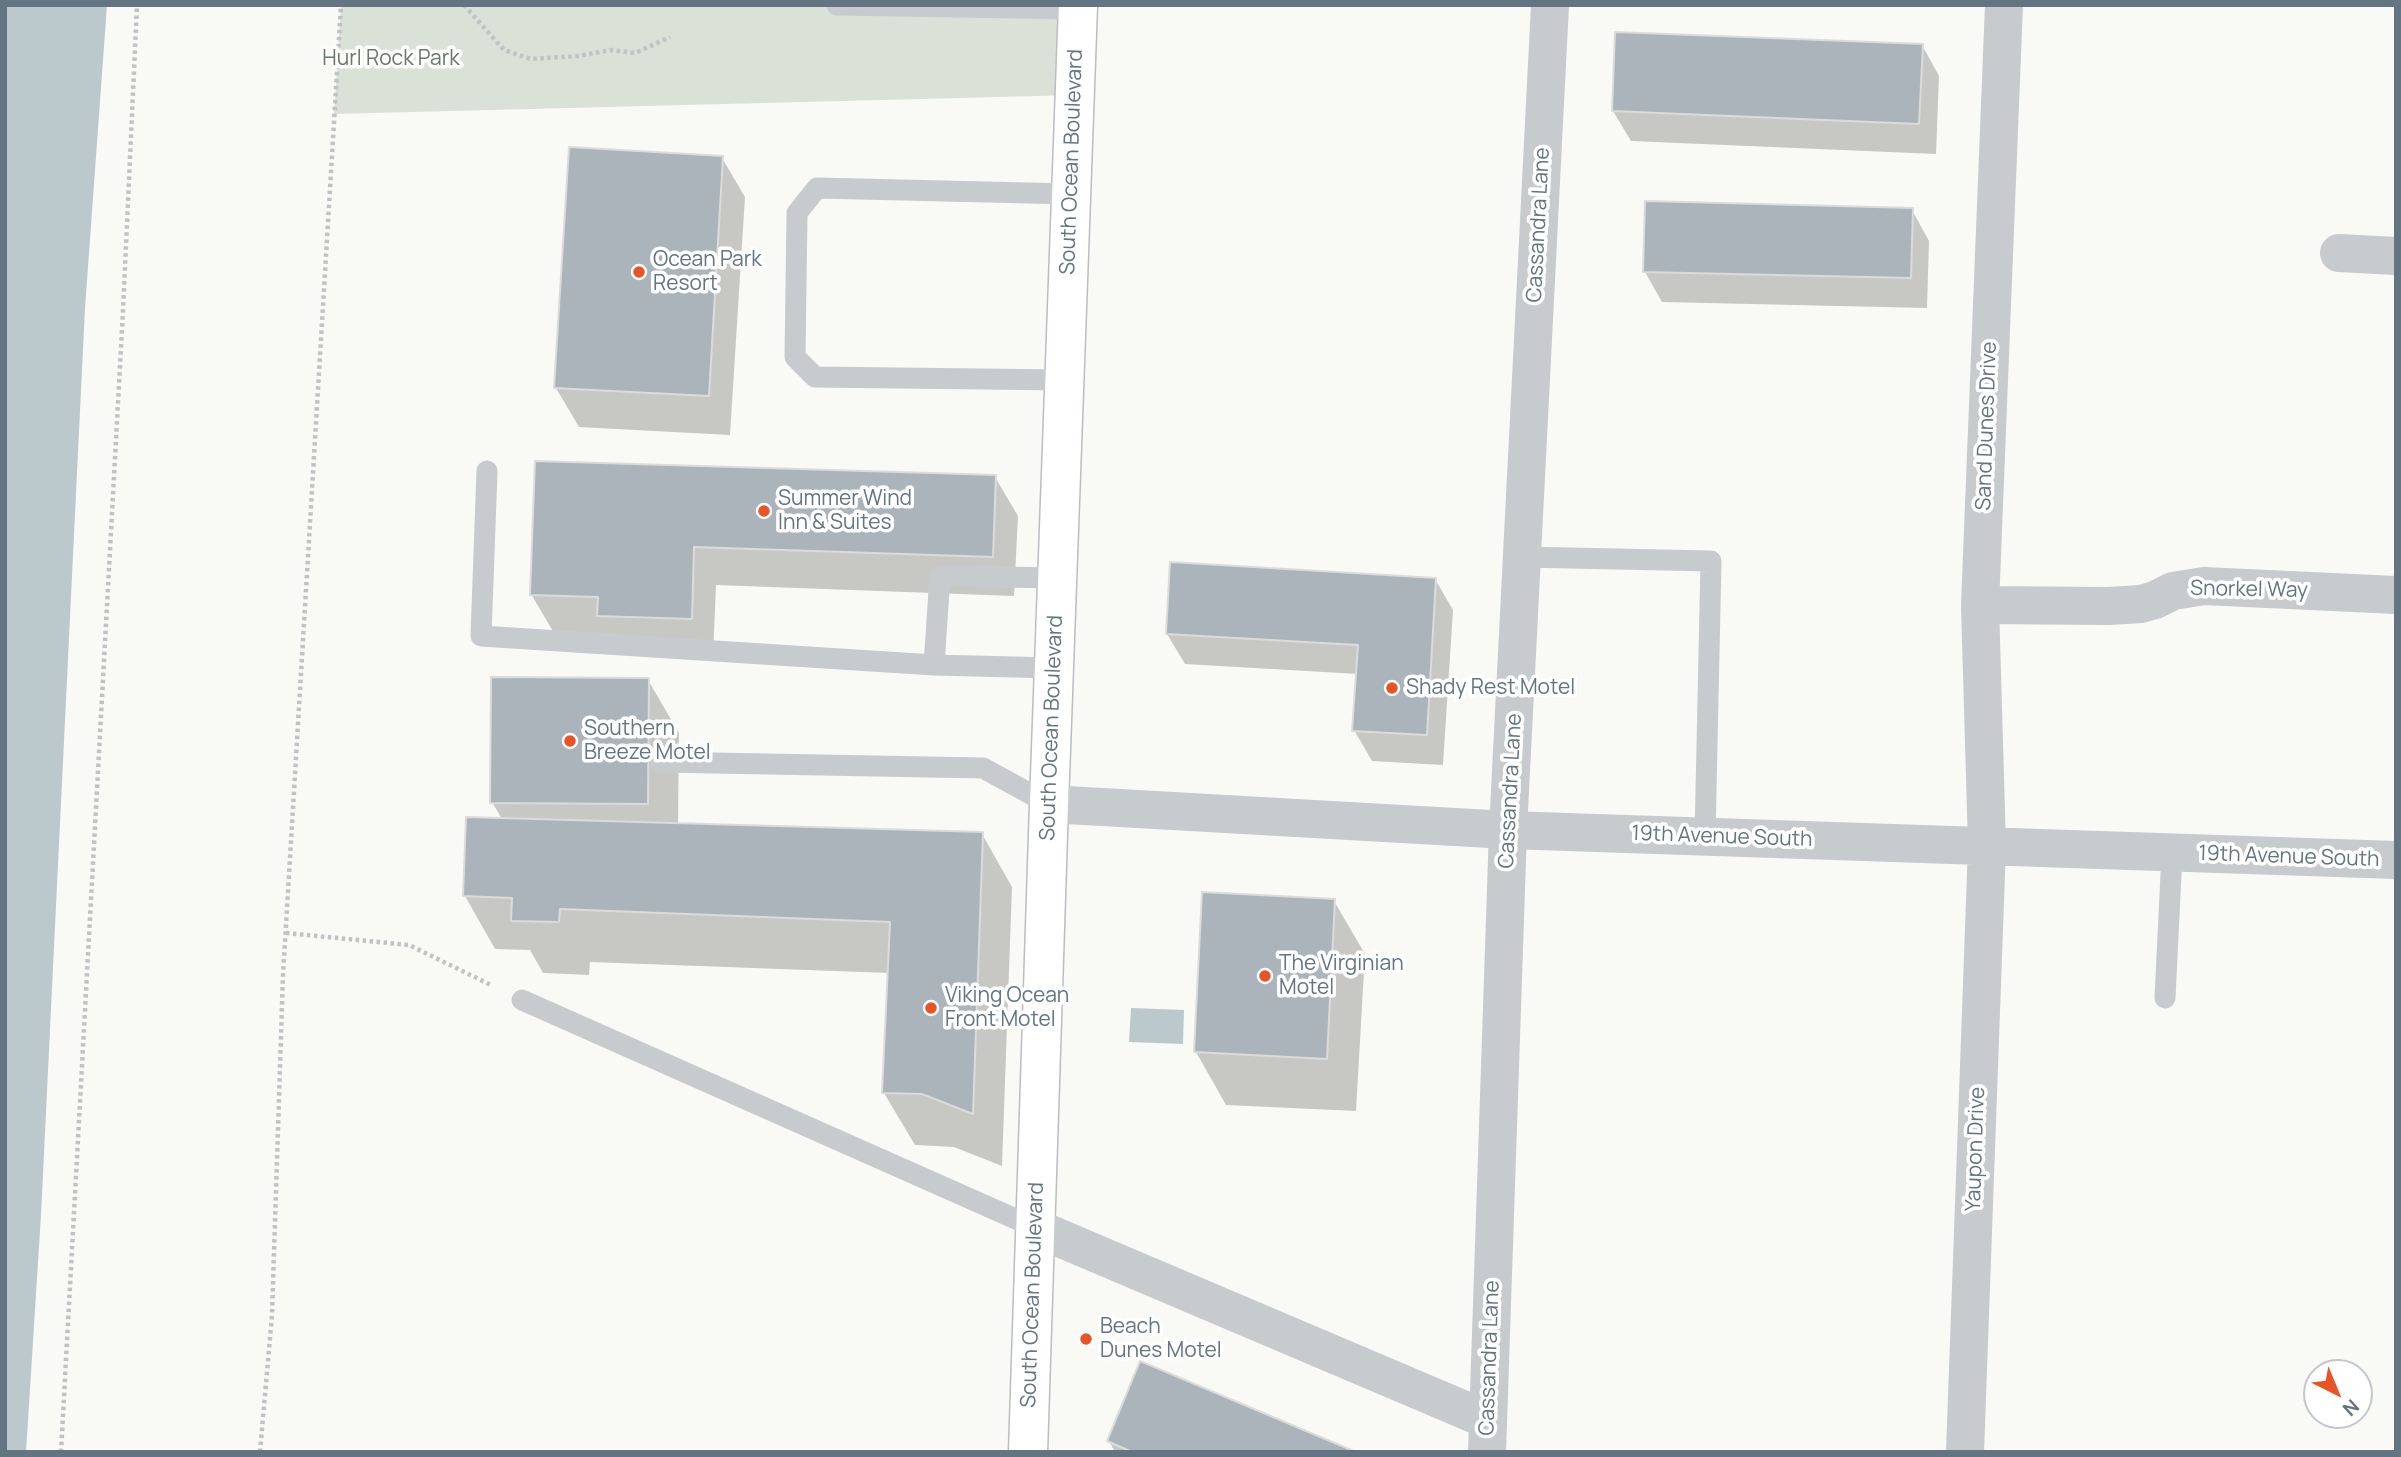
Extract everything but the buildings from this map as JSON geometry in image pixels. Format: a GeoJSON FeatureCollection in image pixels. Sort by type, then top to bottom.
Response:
{"type":"FeatureCollection","features":[{"type":"Feature","properties":{"kind":"main road","name":"South Ocean Boulevard"},"geometry":{"type":"LineString","coordinates":[[1028,1452],[1078,7]]}},
{"type":"Feature","properties":{"kind":"street","name":"Cassandra Lane"},"geometry":{"type":"LineString","coordinates":[[1488,1436],[1508,830],[1550,5]]}},
{"type":"Feature","properties":{"kind":"street","name":"Sand Dunes Drive"},"geometry":{"type":"LineString","coordinates":[[1987,846],[1980,604],[2004,5]]}},
{"type":"Feature","properties":{"kind":"street"},"geometry":{"type":"LineString","coordinates":[[2339,253],[2396,256]]}},
{"type":"Feature","properties":{"kind":"street","name":"Snorkel Way"},"geometry":{"type":"LineString","coordinates":[[1980,604],[2141,604],[2173,591],[2204,586],[2396,595]]}},
{"type":"Feature","properties":{"kind":"street","name":"19th Avenue South"},"geometry":{"type":"LineString","coordinates":[[1049,804],[1508,830],[2396,860]]}},
{"type":"Feature","properties":{"kind":"street","name":"Yaupon Drive"},"geometry":{"type":"LineString","coordinates":[[1965,1452],[1987,846]]}},
{"type":"Feature","properties":{"kind":"street"},"geometry":{"type":"LineString","coordinates":[[1036,1228],[1488,1436]]}},
{"type":"Feature","properties":{"kind":"lane"},"geometry":{"type":"LineString","coordinates":[[837,5],[1078,7]]}},
{"type":"Feature","properties":{"kind":"lane"},"geometry":{"type":"LineString","coordinates":[[1065,380],[816,377],[795,357],[797,213],[817,188],[1071,194]]}},
{"type":"Feature","properties":{"kind":"lane"},"geometry":{"type":"LineString","coordinates":[[487,471],[481,636],[934,665],[1054,668]]}},
{"type":"Feature","properties":{"kind":"lane"},"geometry":{"type":"LineString","coordinates":[[1522,557],[1711,561],[1705,836]]}},
{"type":"Feature","properties":{"kind":"lane"},"geometry":{"type":"LineString","coordinates":[[934,665],[940,576],[1058,578]]}},
{"type":"Feature","properties":{"kind":"lane"},"geometry":{"type":"LineString","coordinates":[[659,762],[984,768],[1049,804]]}},
{"type":"Feature","properties":{"kind":"lane"},"geometry":{"type":"LineString","coordinates":[[2165,998],[2172,853]]}},
{"type":"Feature","properties":{"kind":"lane"},"geometry":{"type":"LineString","coordinates":[[522,1000],[1036,1228]]}},
{"type":"Feature","properties":{"kind":"path"},"geometry":{"type":"LineString","coordinates":[[61,1452],[137,5]]}},
{"type":"Feature","properties":{"kind":"path"},"geometry":{"type":"LineString","coordinates":[[260,1452],[272,1315],[286,933],[341,5]]}},
{"type":"Feature","properties":{"kind":"path"},"geometry":{"type":"LineString","coordinates":[[464,5],[505,50],[531,59],[578,56],[611,50],[635,53],[670,37]]}},
{"type":"Feature","properties":{"kind":"path"},"geometry":{"type":"LineString","coordinates":[[286,933],[409,945],[522,1000]]}},
{"type":"Feature","properties":{"kind":"green space","name":"Hurl Rock Park"},"geometry":{"type":"Polygon","coordinates":[[[341,5],[1077,5],[1076,95],[334,114],[341,5]]]}},
{"type":"Feature","properties":{"kind":"shaded area"},"geometry":{"type":"Polygon","coordinates":[[[5,5],[107,5],[85,308],[41,1215],[26,1452],[5,1452],[5,5]]]}},
{"type":"Feature","properties":{"kind":"shaded area"},"geometry":{"type":"Polygon","coordinates":[[[1131,1008],[1184,1010],[1183,1044],[1129,1042],[1131,1008]]]}},
{"type":"Feature","properties":{"kind":"place","name":"Ocean Park Resort"},"geometry":{"type":"Point","coordinates":[639,272]}},
{"type":"Feature","properties":{"kind":"place","name":"Summer Wind Inn & Suites"},"geometry":{"type":"Point","coordinates":[764,511]}},
{"type":"Feature","properties":{"kind":"place","name":"Shady Rest Motel"},"geometry":{"type":"Point","coordinates":[1392,688]}},
{"type":"Feature","properties":{"kind":"place","name":"Southern Breeze Motel"},"geometry":{"type":"Point","coordinates":[570,741]}},
{"type":"Feature","properties":{"kind":"place","name":"The Virginian Motel"},"geometry":{"type":"Point","coordinates":[1265,976]}},
{"type":"Feature","properties":{"kind":"place","name":"Viking Ocean Front Motel"},"geometry":{"type":"Point","coordinates":[931,1008]}},
{"type":"Feature","properties":{"kind":"place","name":"Beach Dunes Motel"},"geometry":{"type":"Point","coordinates":[1086,1339]}}]}
